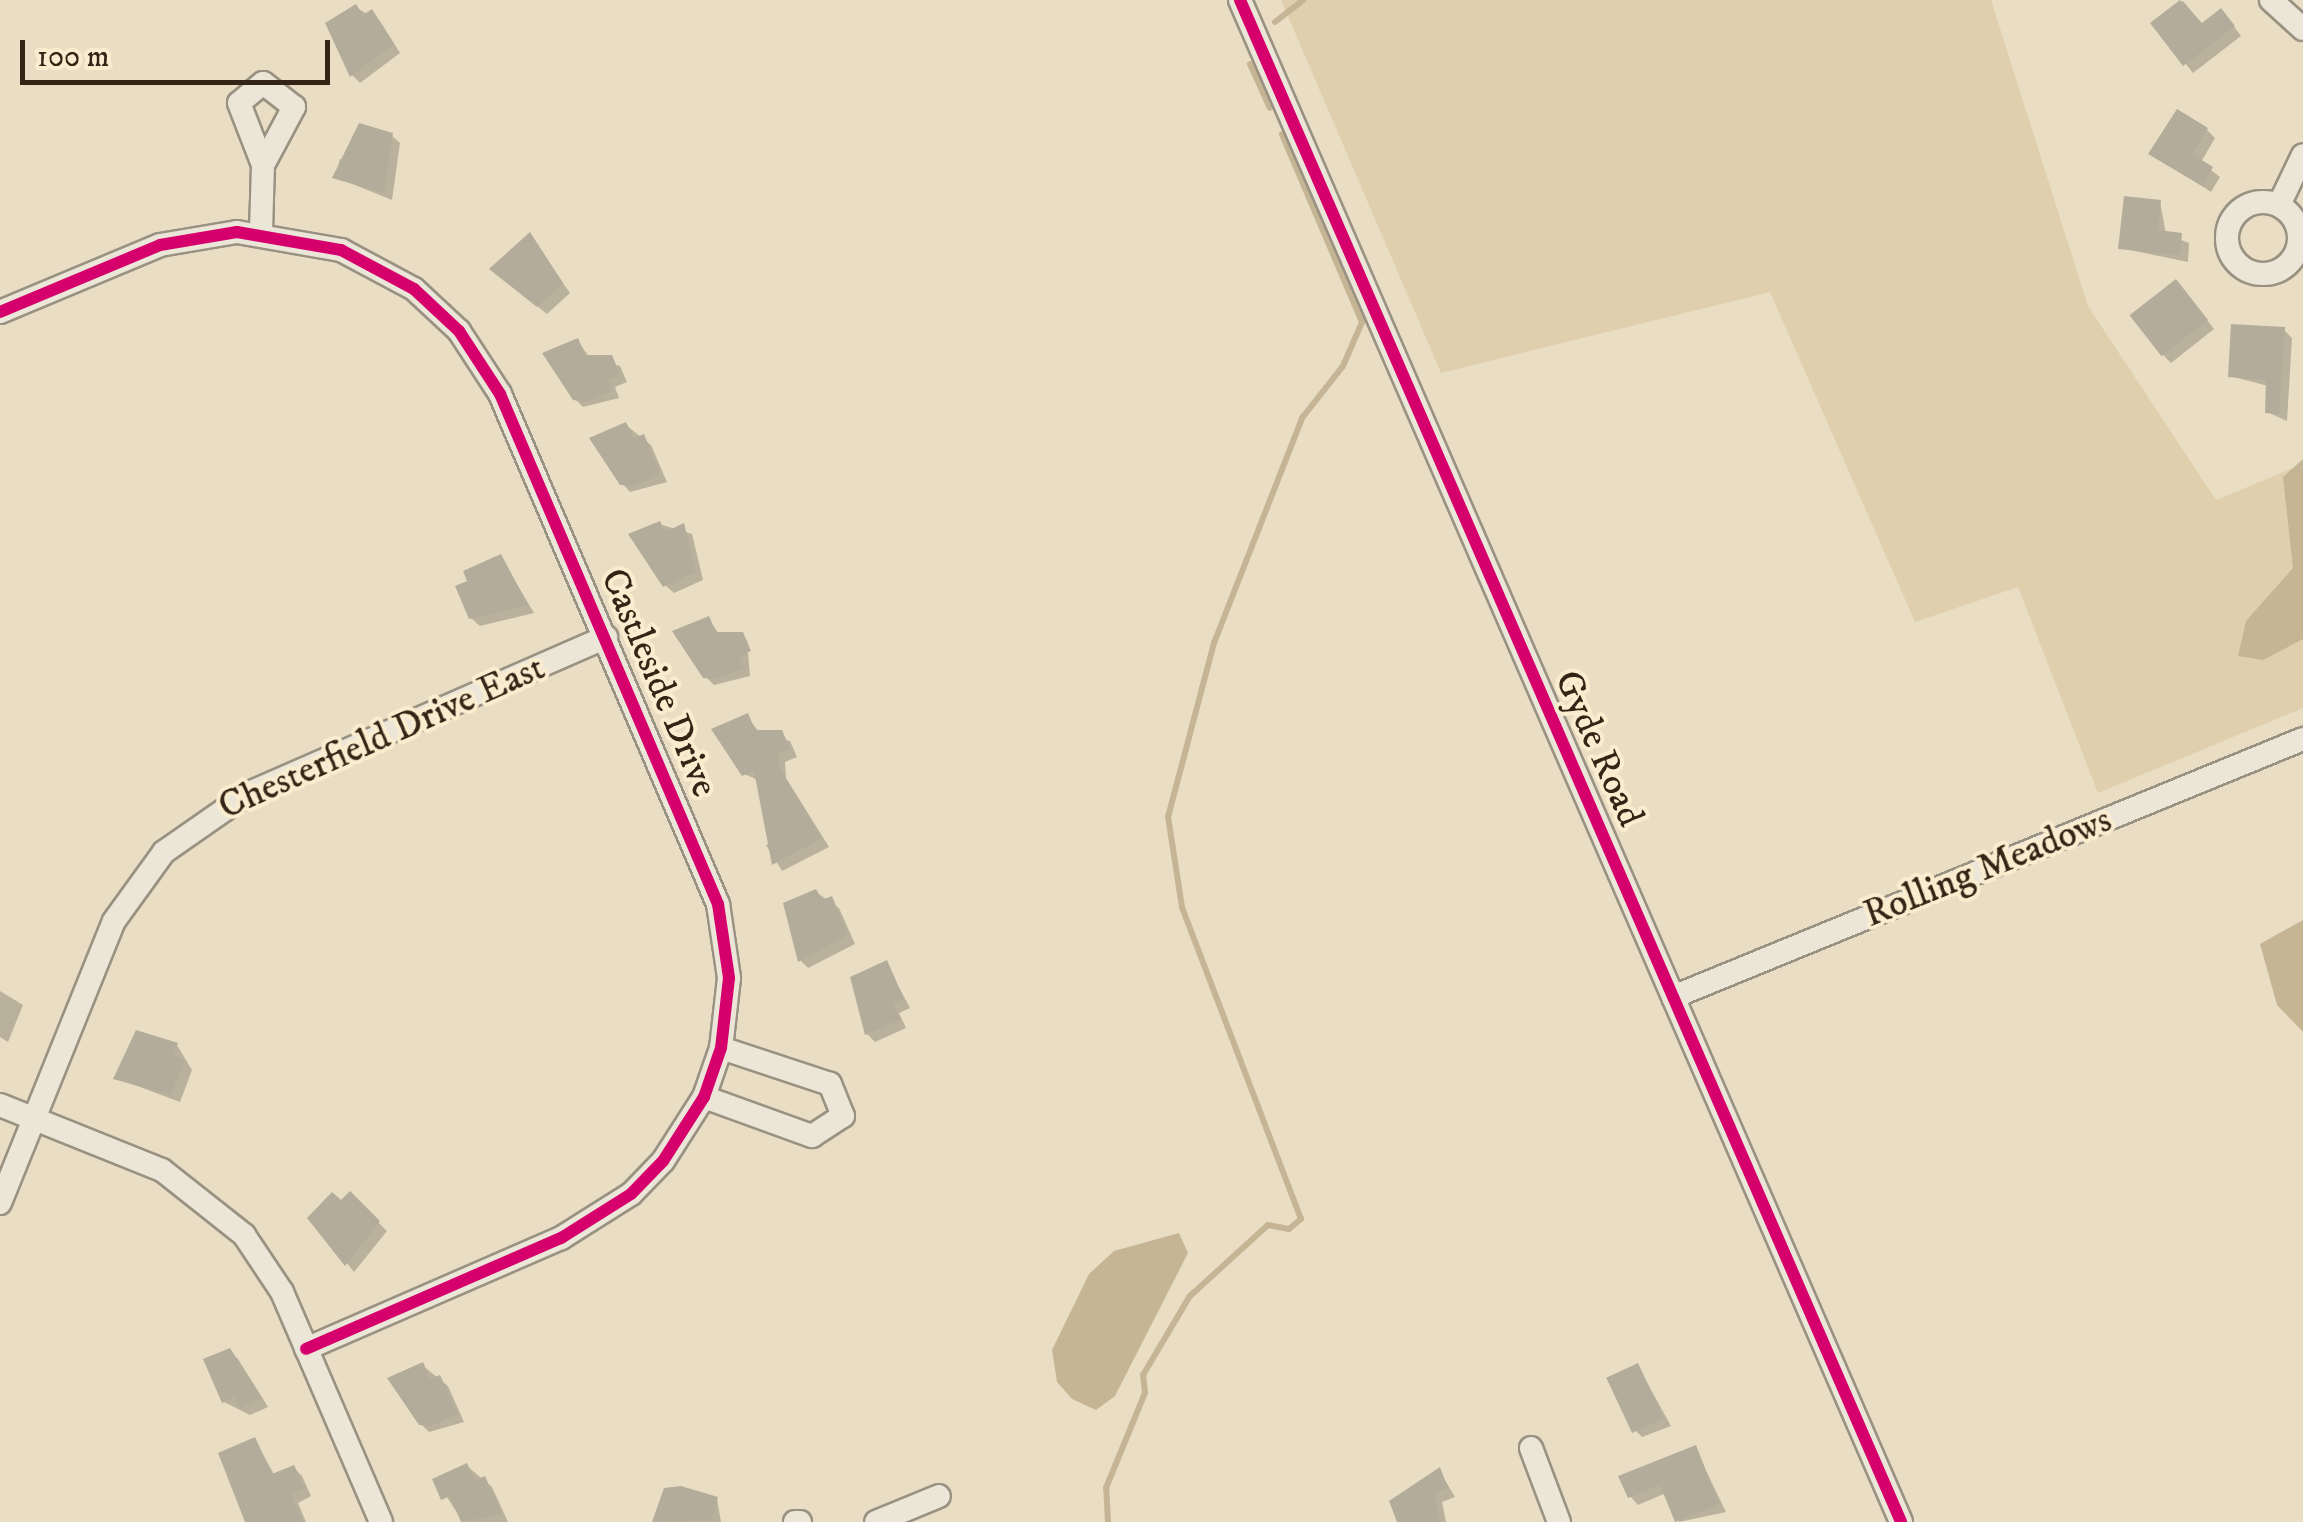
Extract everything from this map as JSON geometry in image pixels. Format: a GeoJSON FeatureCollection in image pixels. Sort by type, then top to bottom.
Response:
{"type":"FeatureCollection","features":[{"type":"Feature","properties":{"kind":"street","name":"Gyde Road"},"geometry":{"type":"LineString","coordinates":[[1240,0],[1901,1522]]}},
{"type":"Feature","properties":{"kind":"street"},"geometry":{"type":"LineString","coordinates":[[2271,0],[2303,30]]}},
{"type":"Feature","properties":{"kind":"street"},"geometry":{"type":"LineString","coordinates":[[2279,205],[2303,155]]}},
{"type":"Feature","properties":{"kind":"street"},"geometry":{"type":"LineString","coordinates":[[261,232],[263,165]]}},
{"type":"Feature","properties":{"kind":"street","name":"Castleside Drive"},"geometry":{"type":"LineString","coordinates":[[0,312],[160,246],[261,232],[365,260],[459,331],[500,394],[718,904],[729,978],[721,1048],[704,1097],[664,1161],[598,1218],[306,1349]]}},
{"type":"Feature","properties":{"kind":"street","name":"Chesterfield Drive East"},"geometry":{"type":"LineString","coordinates":[[0,1203],[114,920],[182,835],[247,794],[606,638]]}},
{"type":"Feature","properties":{"kind":"street","name":"Rolling Meadows"},"geometry":{"type":"LineString","coordinates":[[1674,997],[2303,739]]}},
{"type":"Feature","properties":{"kind":"street"},"geometry":{"type":"LineString","coordinates":[[704,1097],[812,1136],[843,1116],[830,1084],[721,1048]]}},
{"type":"Feature","properties":{"kind":"street"},"geometry":{"type":"LineString","coordinates":[[0,1105],[162,1170],[216,1206],[268,1267],[381,1522]]}},
{"type":"Feature","properties":{"kind":"street"},"geometry":{"type":"LineString","coordinates":[[1531,1448],[1559,1522]]}},
{"type":"Feature","properties":{"kind":"street"},"geometry":{"type":"LineString","coordinates":[[876,1522],[939,1496]]}},
{"type":"Feature","properties":{"kind":"shaded area"},"geometry":{"type":"Polygon","coordinates":[[[1281,0],[1991,0],[2088,306],[2216,500],[2303,464],[2303,708],[2098,793],[2018,587],[1915,622],[1770,292],[1441,373],[1281,0]]]}},
{"type":"Feature","properties":{"kind":"shaded area"},"geometry":{"type":"Polygon","coordinates":[[[2303,459],[2303,639],[2263,660],[2238,656],[2246,621],[2293,568],[2283,477],[2303,459]]]}},
{"type":"Feature","properties":{"kind":"shaded area"},"geometry":{"type":"Polygon","coordinates":[[[2303,920],[2303,1032],[2277,1005],[2260,944],[2303,920]]]}},
{"type":"Feature","properties":{"kind":"shaded area"},"geometry":{"type":"Polygon","coordinates":[[[1179,1233],[1188,1253],[1115,1396],[1096,1410],[1072,1399],[1057,1382],[1052,1350],[1089,1274],[1114,1251],[1179,1233]]]}},
{"type":"Feature","properties":{"kind":"building"},"geometry":{"type":"Polygon","coordinates":[[[2180,0],[2202,23],[2221,8],[2235,26],[2183,66],[2150,23],[2180,0]]]}},
{"type":"Feature","properties":{"kind":"building"},"geometry":{"type":"Polygon","coordinates":[[[356,4],[363,15],[372,9],[394,44],[350,77],[325,23],[356,4]]]}},
{"type":"Feature","properties":{"kind":"building"},"geometry":{"type":"Polygon","coordinates":[[[2177,109],[2208,128],[2192,154],[2213,167],[2202,186],[2148,154],[2177,109]]]}},
{"type":"Feature","properties":{"kind":"building"},"geometry":{"type":"Polygon","coordinates":[[[359,123],[393,133],[384,193],[332,178],[359,123]]]}},
{"type":"Feature","properties":{"kind":"building"},"geometry":{"type":"Polygon","coordinates":[[[2124,196],[2161,200],[2158,230],[2182,233],[2180,255],[2118,249],[2124,196]]]}},
{"type":"Feature","properties":{"kind":"building"},"geometry":{"type":"Polygon","coordinates":[[[530,232],[563,283],[537,307],[489,269],[530,232]]]}},
{"type":"Feature","properties":{"kind":"building"},"geometry":{"type":"Polygon","coordinates":[[[2176,279],[2208,320],[2162,356],[2130,315],[2176,279]]]}},
{"type":"Feature","properties":{"kind":"building"},"geometry":{"type":"Polygon","coordinates":[[[2231,324],[2285,327],[2279,414],[2265,413],[2266,380],[2228,377],[2231,324]]]}},
{"type":"Feature","properties":{"kind":"building"},"geometry":{"type":"Polygon","coordinates":[[[578,338],[585,355],[612,355],[620,374],[608,379],[613,390],[586,402],[573,400],[542,353],[578,338]]]}},
{"type":"Feature","properties":{"kind":"building"},"geometry":{"type":"Polygon","coordinates":[[[626,422],[634,438],[644,434],[660,474],[633,486],[620,485],[589,438],[626,422]]]}},
{"type":"Feature","properties":{"kind":"building"},"geometry":{"type":"Polygon","coordinates":[[[660,521],[665,532],[684,523],[696,572],[663,587],[628,534],[660,521]]]}},
{"type":"Feature","properties":{"kind":"building"},"geometry":{"type":"Polygon","coordinates":[[[501,554],[528,605],[469,619],[455,586],[467,581],[463,571],[501,554]]]}},
{"type":"Feature","properties":{"kind":"building"},"geometry":{"type":"Polygon","coordinates":[[[709,616],[716,632],[743,632],[751,651],[739,656],[744,668],[716,679],[703,678],[672,631],[709,616]]]}},
{"type":"Feature","properties":{"kind":"building"},"geometry":{"type":"Polygon","coordinates":[[[748,713],[755,730],[782,730],[790,749],[778,754],[779,767],[822,838],[772,865],[754,771],[742,776],[711,729],[748,713]]]}},
{"type":"Feature","properties":{"kind":"building"},"geometry":{"type":"Polygon","coordinates":[[[816,889],[822,900],[832,896],[848,935],[798,962],[783,903],[816,889]]]}},
{"type":"Feature","properties":{"kind":"building"},"geometry":{"type":"Polygon","coordinates":[[[887,960],[904,999],[893,1004],[900,1020],[865,1035],[850,977],[887,960]]]}},
{"type":"Feature","properties":{"kind":"building"},"geometry":{"type":"Polygon","coordinates":[[[136,1030],[178,1043],[173,1055],[185,1060],[171,1095],[113,1079],[136,1030]]]}},
{"type":"Feature","properties":{"kind":"building"},"geometry":{"type":"Polygon","coordinates":[[[350,1191],[380,1221],[345,1266],[307,1218],[332,1192],[341,1200],[350,1191]]]}},
{"type":"Feature","properties":{"kind":"building"},"geometry":{"type":"Polygon","coordinates":[[[230,1348],[262,1398],[240,1408],[235,1397],[222,1403],[203,1359],[230,1348]]]}},
{"type":"Feature","properties":{"kind":"building"},"geometry":{"type":"Polygon","coordinates":[[[423,1362],[430,1379],[440,1375],[458,1414],[431,1426],[419,1425],[387,1378],[423,1362]]]}},
{"type":"Feature","properties":{"kind":"building"},"geometry":{"type":"Polygon","coordinates":[[[1638,1363],[1664,1418],[1632,1433],[1606,1378],[1638,1363]]]}},
{"type":"Feature","properties":{"kind":"building"},"geometry":{"type":"Polygon","coordinates":[[[255,1437],[272,1474],[294,1465],[305,1488],[291,1494],[303,1522],[245,1522],[218,1453],[255,1437]]]}},
{"type":"Feature","properties":{"kind":"building"},"geometry":{"type":"Polygon","coordinates":[[[1696,1445],[1719,1504],[1675,1522],[1660,1485],[1628,1498],[1618,1476],[1696,1445]]]}},
{"type":"Feature","properties":{"kind":"building"},"geometry":{"type":"Polygon","coordinates":[[[467,1463],[475,1480],[485,1476],[502,1514],[461,1522],[450,1496],[441,1500],[432,1479],[467,1463]]]}},
{"type":"Feature","properties":{"kind":"building"},"geometry":{"type":"Polygon","coordinates":[[[1440,1467],[1448,1488],[1435,1493],[1439,1522],[1397,1522],[1389,1501],[1440,1467]]]}},
{"type":"Feature","properties":{"kind":"building"},"geometry":{"type":"Polygon","coordinates":[[[681,1486],[718,1497],[712,1520],[652,1522],[664,1488],[681,1486]]]}},
{"type":"Feature","properties":{"kind":"waterway"},"geometry":{"type":"LineString","coordinates":[[1275,22],[1303,0]]}},
{"type":"Feature","properties":{"kind":"waterway"},"geometry":{"type":"LineString","coordinates":[[1250,64],[1270,108]]}},
{"type":"Feature","properties":{"kind":"waterway"},"geometry":{"type":"LineString","coordinates":[[1108,1522],[1106,1488],[1145,1393],[1143,1375],[1190,1296],[1268,1225],[1289,1229],[1301,1219],[1182,907],[1168,817],[1214,643],[1302,418],[1343,366],[1362,322],[1282,134]]}},
{"type":"Feature","properties":{"kind":"cycle path"},"geometry":{"type":"LineString","coordinates":[[1240,0],[1901,1522]]}},
{"type":"Feature","properties":{"kind":"cycle path"},"geometry":{"type":"LineString","coordinates":[[0,312],[160,245],[237,232],[341,250],[414,289],[459,331],[500,394],[718,904],[729,978],[721,1048],[704,1097],[663,1161],[631,1194],[561,1238],[306,1349]]}}]}
